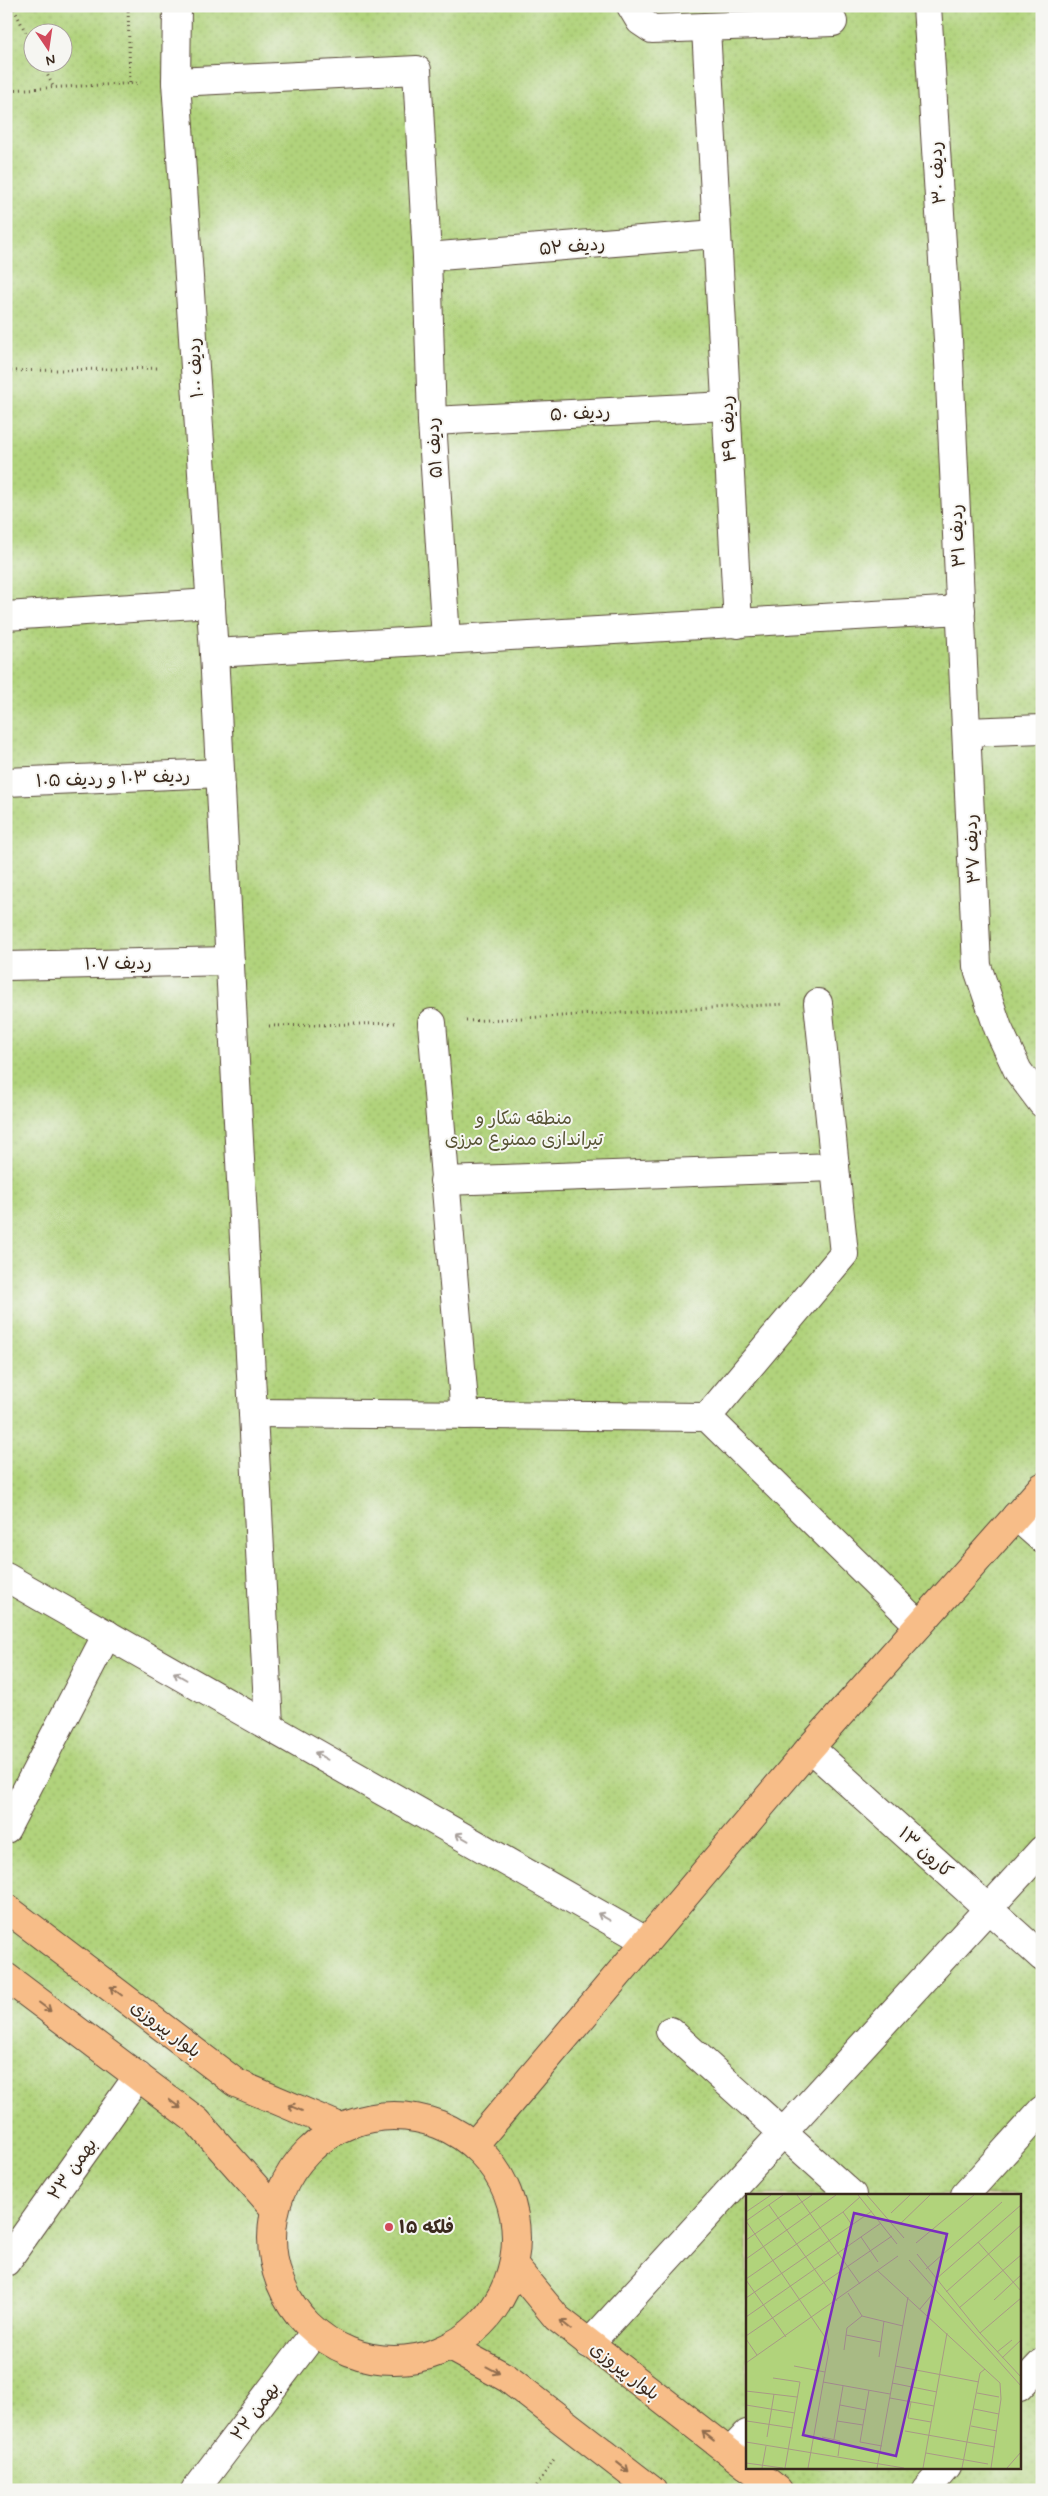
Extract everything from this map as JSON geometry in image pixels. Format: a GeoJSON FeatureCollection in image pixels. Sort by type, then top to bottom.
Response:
{"type":"FeatureCollection","features":[{"type":"Feature","properties":{"kind":"main road"},"geometry":{"type":"LineString","coordinates":[[474,2144],[810,1748],[1042,1487]]}},
{"type":"Feature","properties":{"kind":"main road","name":"بلوار پیروزی"},"geometry":{"type":"LineString","coordinates":[[6,1908],[236,2083],[340,2128]]}},
{"type":"Feature","properties":{"kind":"main road"},"geometry":{"type":"LineString","coordinates":[[9,1986],[138,2076],[197,2121],[274,2208]]}},
{"type":"Feature","properties":{"kind":"main road"},"geometry":{"type":"LineString","coordinates":[[410,2116],[444,2125],[474,2144],[497,2170],[511,2200],[517,2233],[514,2266],[505,2291],[491,2313],[472,2333],[450,2347],[416,2359],[380,2360],[345,2351],[315,2332],[292,2307],[277,2276],[271,2242],[274,2208],[284,2183],[298,2160],[318,2142],[340,2128],[374,2117],[410,2116]]}},
{"type":"Feature","properties":{"kind":"main road","name":"بلوار پیروزی"},"geometry":{"type":"LineString","coordinates":[[514,2266],[557,2318],[589,2344],[743,2455]]}},
{"type":"Feature","properties":{"kind":"main road"},"geometry":{"type":"LineString","coordinates":[[450,2347],[507,2378],[652,2490]]}},
{"type":"Feature","properties":{"kind":"main road","name":"بلوار پیروزی"},"geometry":{"type":"LineString","coordinates":[[756,2468],[778,2490]]}},
{"type":"Feature","properties":{"kind":"street","name":"ردیف ۱۰۰"},"geometry":{"type":"LineString","coordinates":[[177,6],[176,82],[214,653],[269,1726]]}},
{"type":"Feature","properties":{"kind":"street"},"geometry":{"type":"LineString","coordinates":[[631,6],[640,21],[652,29],[833,22]]}},
{"type":"Feature","properties":{"kind":"street","name":"ردیف ۳۰"},"geometry":{"type":"LineString","coordinates":[[927,6],[948,340]]}},
{"type":"Feature","properties":{"kind":"street","name":"ردیف ۴۹"},"geometry":{"type":"LineString","coordinates":[[706,28],[738,624]]}},
{"type":"Feature","properties":{"kind":"street","name":"ردیف ۵۱"},"geometry":{"type":"LineString","coordinates":[[176,82],[417,70],[427,257],[432,421],[446,639]]}},
{"type":"Feature","properties":{"kind":"street","name":"ردیف ۵۲"},"geometry":{"type":"LineString","coordinates":[[427,257],[716,234]]}},
{"type":"Feature","properties":{"kind":"street","name":"ردیف ۳۱"},"geometry":{"type":"LineString","coordinates":[[948,340],[967,732]]}},
{"type":"Feature","properties":{"kind":"street","name":"ردیف ۵۰"},"geometry":{"type":"LineString","coordinates":[[432,421],[727,406]]}},
{"type":"Feature","properties":{"kind":"street"},"geometry":{"type":"LineString","coordinates":[[6,616],[210,603]]}},
{"type":"Feature","properties":{"kind":"street"},"geometry":{"type":"LineString","coordinates":[[214,653],[961,610]]}},
{"type":"Feature","properties":{"kind":"street"},"geometry":{"type":"LineString","coordinates":[[967,732],[1042,729]]}},
{"type":"Feature","properties":{"kind":"street","name":"ردیف ۳۷"},"geometry":{"type":"LineString","coordinates":[[967,732],[977,966],[998,1028],[1018,1071],[1042,1103]]}},
{"type":"Feature","properties":{"kind":"street","name":"ردیف ۱۰۳ و ردیف ۱۰۵"},"geometry":{"type":"LineString","coordinates":[[6,782],[220,773]]}},
{"type":"Feature","properties":{"kind":"street","name":"ردیف ۱۰۷"},"geometry":{"type":"LineString","coordinates":[[6,966],[230,961]]}},
{"type":"Feature","properties":{"kind":"street"},"geometry":{"type":"LineString","coordinates":[[707,1417],[844,1254],[818,1003]]}},
{"type":"Feature","properties":{"kind":"street"},"geometry":{"type":"LineString","coordinates":[[432,1023],[465,1415]]}},
{"type":"Feature","properties":{"kind":"street"},"geometry":{"type":"LineString","coordinates":[[444,1181],[835,1167]]}},
{"type":"Feature","properties":{"kind":"street"},"geometry":{"type":"LineString","coordinates":[[253,1413],[707,1417],[918,1625]]}},
{"type":"Feature","properties":{"kind":"street"},"geometry":{"type":"LineString","coordinates":[[1016,1516],[1042,1539]]}},
{"type":"Feature","properties":{"kind":"street"},"geometry":{"type":"LineString","coordinates":[[6,1577],[646,1941]]}},
{"type":"Feature","properties":{"kind":"street"},"geometry":{"type":"LineString","coordinates":[[6,1830],[107,1634]]}},
{"type":"Feature","properties":{"kind":"street","name":"کارون ۱۳"},"geometry":{"type":"LineString","coordinates":[[810,1748],[1042,1957]]}},
{"type":"Feature","properties":{"kind":"street"},"geometry":{"type":"LineString","coordinates":[[589,2344],[1042,1850]]}},
{"type":"Feature","properties":{"kind":"street"},"geometry":{"type":"LineString","coordinates":[[670,2032],[851,2194]]}},
{"type":"Feature","properties":{"kind":"street","name":"بهمن ۲۳"},"geometry":{"type":"LineString","coordinates":[[6,2262],[138,2076]]}},
{"type":"Feature","properties":{"kind":"street"},"geometry":{"type":"LineString","coordinates":[[966,2194],[1042,2110]]}},
{"type":"Feature","properties":{"kind":"street","name":"بهمن ۲۲"},"geometry":{"type":"LineString","coordinates":[[195,2490],[315,2332]]}},
{"type":"Feature","properties":{"kind":"street"},"geometry":{"type":"LineString","coordinates":[[926,2490],[945,2468]]}},
{"type":"Feature","properties":{"kind":"path"},"geometry":{"type":"LineString","coordinates":[[10,10],[20,6]]}},
{"type":"Feature","properties":{"kind":"path"},"geometry":{"type":"LineString","coordinates":[[128,6],[130,84]]}},
{"type":"Feature","properties":{"kind":"path"},"geometry":{"type":"LineString","coordinates":[[6,25],[10,10]]}},
{"type":"Feature","properties":{"kind":"path"},"geometry":{"type":"LineString","coordinates":[[10,10],[22,29]]}},
{"type":"Feature","properties":{"kind":"path"},"geometry":{"type":"LineString","coordinates":[[46,72],[54,88]]}},
{"type":"Feature","properties":{"kind":"path"},"geometry":{"type":"LineString","coordinates":[[6,90],[176,82]]}},
{"type":"Feature","properties":{"kind":"path"},"geometry":{"type":"LineString","coordinates":[[6,371],[195,367]]}},
{"type":"Feature","properties":{"kind":"path"},"geometry":{"type":"LineString","coordinates":[[233,1026],[432,1023],[818,1003]]}},
{"type":"Feature","properties":{"kind":"green space","name":"منطقه شکار و تیراندازی ممنوع مرزی"},"geometry":{"type":"Polygon","coordinates":[[[6,6],[1042,6],[1042,2490],[6,2490],[6,6]]]}},
{"type":"Feature","properties":{"kind":"place","name":"فلکه ۱۵"},"geometry":{"type":"Point","coordinates":[389,2227]}}]}
